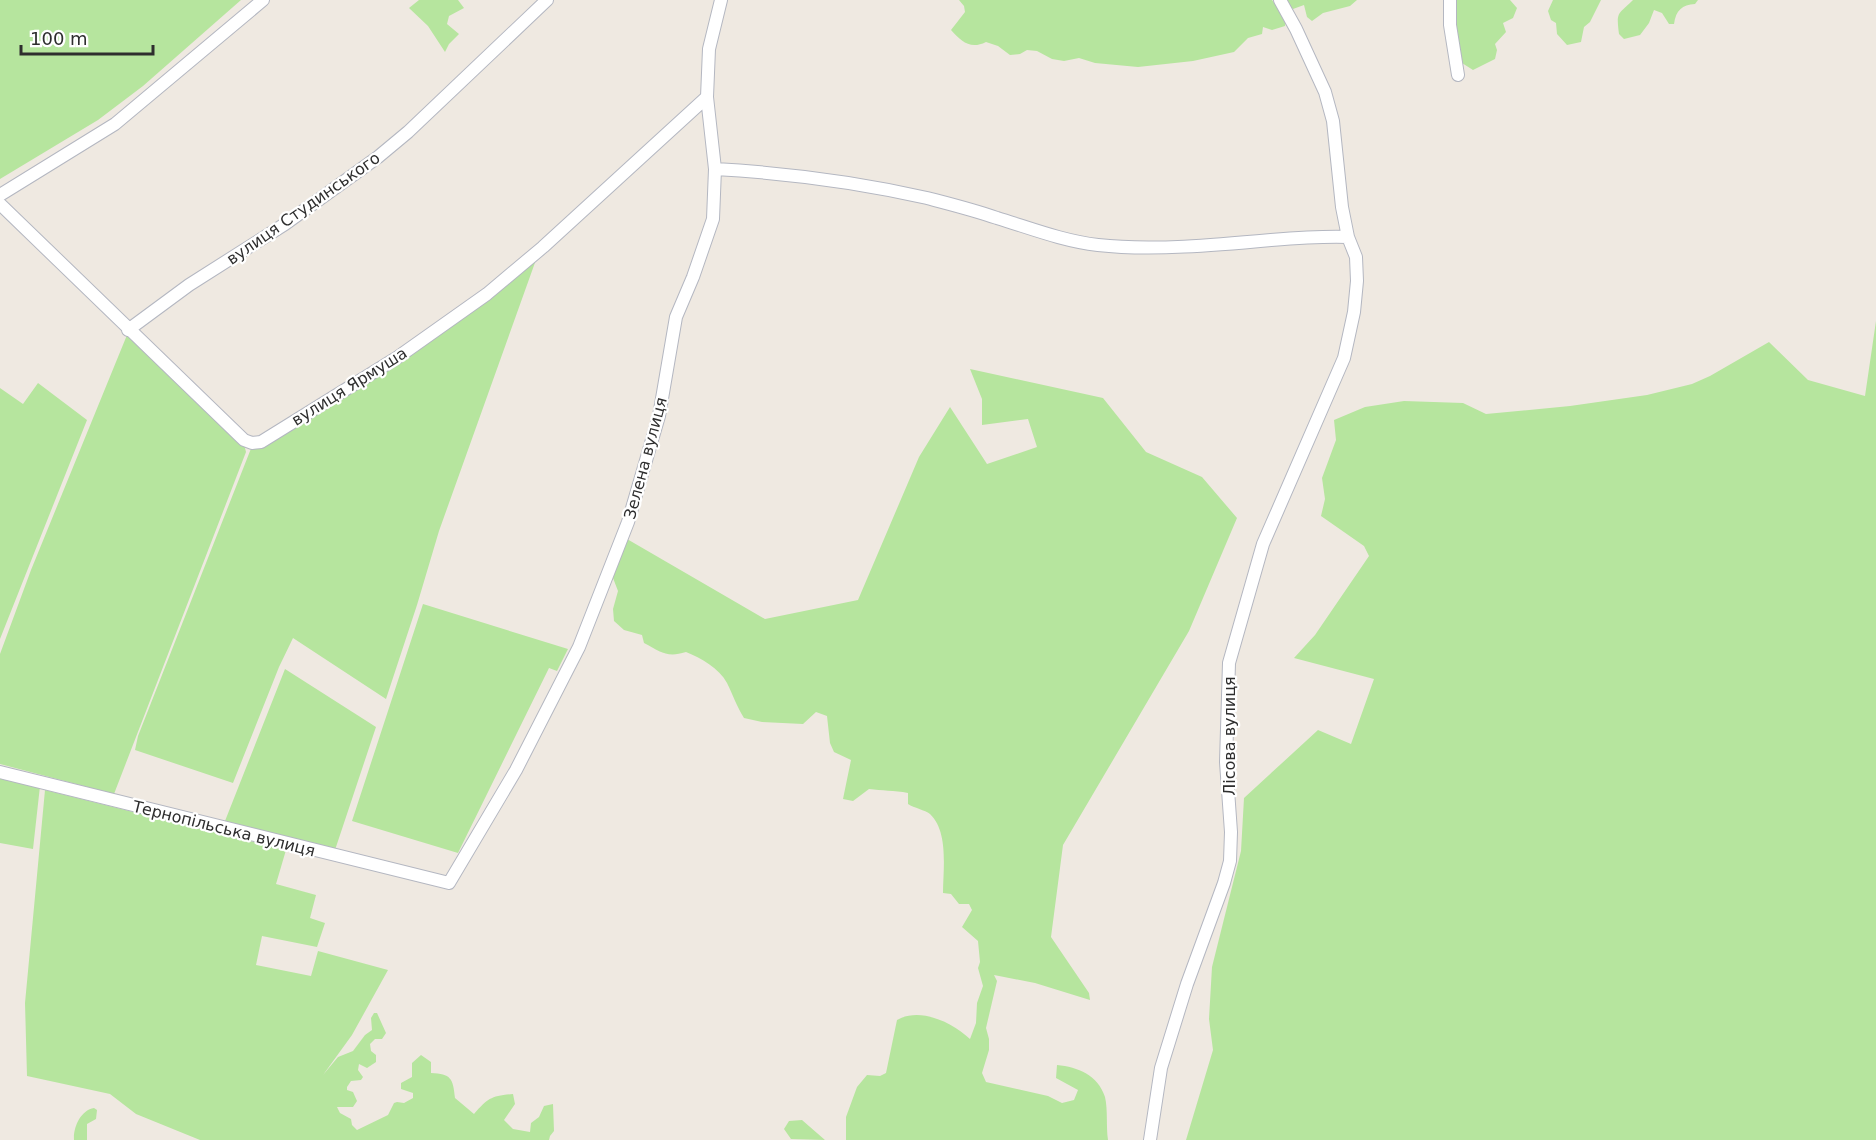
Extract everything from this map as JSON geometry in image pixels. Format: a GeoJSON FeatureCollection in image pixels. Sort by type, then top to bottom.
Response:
{"type":"FeatureCollection","features":[{"type":"Feature","properties":{"kind":"street"},"geometry":{"type":"LineString","coordinates":[[0,195],[115,124],[263,0]]}},
{"type":"Feature","properties":{"kind":"street","name":"вулиця Студинського"},"geometry":{"type":"LineString","coordinates":[[128,330],[189,285],[333,191],[378,157],[547,0]]}},
{"type":"Feature","properties":{"kind":"street","name":"Зелена вулиця"},"geometry":{"type":"LineString","coordinates":[[449,883],[516,770],[579,647],[628,522],[659,416],[676,317],[713,219],[715,169],[707,97],[710,49],[722,0]]}},
{"type":"Feature","properties":{"kind":"street","name":"Лісова вулиця"},"geometry":{"type":"LineString","coordinates":[[1150,1140],[1161,1068],[1186,984],[1230,861],[1231,832],[1226,762],[1229,663],[1263,544],[1344,358],[1354,312],[1357,281],[1356,256],[1348,237],[1342,207],[1336,140],[1330,111],[1296,29],[1280,0]]}},
{"type":"Feature","properties":{"kind":"street"},"geometry":{"type":"LineString","coordinates":[[1450,0],[1450,25],[1458,75]]}},
{"type":"Feature","properties":{"kind":"street","name":"вулиця Ярмуша"},"geometry":{"type":"LineString","coordinates":[[0,204],[244,440],[252,443],[261,442],[398,357],[488,294],[543,247],[707,97]]}},
{"type":"Feature","properties":{"kind":"street"},"geometry":{"type":"LineString","coordinates":[[715,169],[772,172],[849,183],[926,198],[1040,232],[1095,245],[1126,248],[1329,236],[1348,237]]}},
{"type":"Feature","properties":{"kind":"street","name":"Тернопільська вулиця"},"geometry":{"type":"LineString","coordinates":[[0,772],[449,883]]}},
{"type":"Feature","properties":{"kind":"green space"},"geometry":{"type":"Polygon","coordinates":[[[0,0],[241,0],[143,86],[98,120],[0,179],[0,0]]]}},
{"type":"Feature","properties":{"kind":"green space"},"geometry":{"type":"Polygon","coordinates":[[[419,0],[458,0],[464,8],[449,16],[447,24],[459,34],[445,52],[428,26],[409,8],[419,0]]]}},
{"type":"Feature","properties":{"kind":"green space"},"geometry":{"type":"Polygon","coordinates":[[[959,0],[1272,0],[1286,18],[1285,26],[1272,30],[1263,27],[1262,34],[1248,38],[1234,52],[1193,61],[1138,67],[1095,63],[1079,58],[1064,61],[1052,59],[1037,51],[1027,50],[1020,54],[1010,55],[998,46],[986,42],[971,45],[958,38],[951,30],[965,12],[959,0]]]}},
{"type":"Feature","properties":{"kind":"green space"},"geometry":{"type":"Polygon","coordinates":[[[1284,0],[1357,0],[1350,6],[1323,13],[1312,21],[1307,17],[1304,5],[1293,9],[1284,0]]]}},
{"type":"Feature","properties":{"kind":"green space"},"geometry":{"type":"Polygon","coordinates":[[[1457,0],[1510,0],[1517,8],[1513,18],[1503,23],[1506,32],[1495,44],[1497,50],[1495,59],[1473,70],[1462,63],[1454,24],[1457,9],[1454,3],[1457,0]]]}},
{"type":"Feature","properties":{"kind":"green space"},"geometry":{"type":"Polygon","coordinates":[[[1553,0],[1601,0],[1590,22],[1584,27],[1581,42],[1567,45],[1557,34],[1556,23],[1551,20],[1548,11],[1553,0]]]}},
{"type":"Feature","properties":{"kind":"green space"},"geometry":{"type":"Polygon","coordinates":[[[1633,0],[1698,0],[1695,4],[1680,9],[1674,24],[1669,24],[1662,13],[1654,10],[1649,23],[1640,35],[1624,39],[1619,34],[1618,17],[1633,0]]]}},
{"type":"Feature","properties":{"kind":"green space"},"geometry":{"type":"Polygon","coordinates":[[[537,257],[439,531],[386,699],[293,638],[279,667],[233,783],[135,750],[138,736],[252,446],[262,444],[537,257]]]}},
{"type":"Feature","properties":{"kind":"green space"},"geometry":{"type":"Polygon","coordinates":[[[1876,321],[1876,1140],[1186,1140],[1213,1050],[1209,1019],[1212,967],[1241,851],[1244,798],[1318,730],[1351,744],[1374,679],[1294,658],[1315,635],[1369,556],[1364,546],[1321,516],[1325,499],[1322,478],[1336,440],[1334,420],[1365,407],[1404,401],[1463,403],[1486,414],[1570,406],[1647,395],[1692,384],[1769,342],[1808,380],[1865,396],[1876,321]]]}},
{"type":"Feature","properties":{"kind":"green space"},"geometry":{"type":"Polygon","coordinates":[[[127,335],[244,444],[246,452],[114,794],[0,764],[0,654],[31,570],[127,335]]]}},
{"type":"Feature","properties":{"kind":"green space"},"geometry":{"type":"Polygon","coordinates":[[[970,369],[1103,398],[1146,452],[1202,477],[1237,518],[1189,631],[1063,845],[1051,937],[1089,993],[1090,1000],[1035,983],[994,975],[997,981],[986,1028],[989,1050],[982,1073],[986,1082],[1048,1096],[1062,1103],[1074,1100],[1078,1090],[1056,1078],[1057,1065],[1080,1070],[1098,1083],[1102,1089],[1105,1097],[1108,1140],[846,1140],[846,1117],[857,1087],[867,1075],[880,1076],[886,1073],[897,1020],[916,1015],[935,1018],[954,1027],[970,1039],[976,1023],[977,1003],[983,986],[978,968],[980,962],[978,941],[962,927],[972,910],[969,904],[959,904],[951,894],[943,893],[944,852],[936,822],[930,814],[908,804],[908,793],[869,789],[853,801],[843,799],[851,760],[834,752],[830,743],[827,716],[816,712],[803,724],[762,722],[744,718],[724,678],[709,664],[686,652],[669,654],[660,651],[644,643],[642,635],[624,630],[614,621],[613,609],[618,591],[613,578],[627,539],[765,619],[858,600],[919,457],[950,407],[987,464],[1037,447],[1028,419],[982,425],[982,399],[970,369]]]}},
{"type":"Feature","properties":{"kind":"green space"},"geometry":{"type":"Polygon","coordinates":[[[38,383],[87,420],[0,639],[0,388],[23,404],[38,383]]]}},
{"type":"Feature","properties":{"kind":"green space"},"geometry":{"type":"Polygon","coordinates":[[[423,604],[568,649],[557,671],[549,668],[458,853],[352,821],[423,604]]]}},
{"type":"Feature","properties":{"kind":"green space"},"geometry":{"type":"Polygon","coordinates":[[[285,669],[376,727],[335,850],[225,821],[285,669]]]}},
{"type":"Feature","properties":{"kind":"green space"},"geometry":{"type":"Polygon","coordinates":[[[0,776],[40,786],[33,849],[0,843],[0,776]]]}},
{"type":"Feature","properties":{"kind":"green space"},"geometry":{"type":"Polygon","coordinates":[[[45,790],[286,850],[276,884],[316,895],[310,918],[325,923],[317,947],[262,936],[256,965],[311,976],[318,951],[388,970],[352,1035],[323,1075],[338,1057],[353,1051],[365,1035],[372,1030],[371,1018],[374,1013],[377,1013],[386,1033],[382,1039],[375,1039],[370,1044],[371,1051],[376,1055],[376,1062],[367,1068],[359,1064],[358,1070],[363,1077],[361,1080],[351,1081],[347,1087],[347,1090],[353,1092],[357,1101],[353,1107],[337,1107],[340,1113],[351,1119],[352,1125],[357,1130],[388,1115],[394,1103],[404,1103],[413,1098],[413,1093],[401,1089],[401,1083],[412,1077],[412,1063],[421,1055],[431,1062],[431,1073],[450,1078],[455,1098],[474,1114],[490,1099],[513,1094],[515,1104],[504,1120],[513,1129],[530,1132],[531,1123],[539,1117],[544,1106],[553,1104],[554,1131],[549,1140],[200,1140],[136,1114],[110,1094],[27,1076],[25,1003],[45,790]]]}},
{"type":"Feature","properties":{"kind":"green space"},"geometry":{"type":"Polygon","coordinates":[[[94,1108],[97,1110],[96,1119],[87,1124],[87,1140],[74,1140],[79,1120],[85,1112],[94,1108]]]}},
{"type":"Feature","properties":{"kind":"green space"},"geometry":{"type":"Polygon","coordinates":[[[802,1120],[825,1140],[791,1139],[784,1129],[789,1121],[802,1120]]]}}]}
